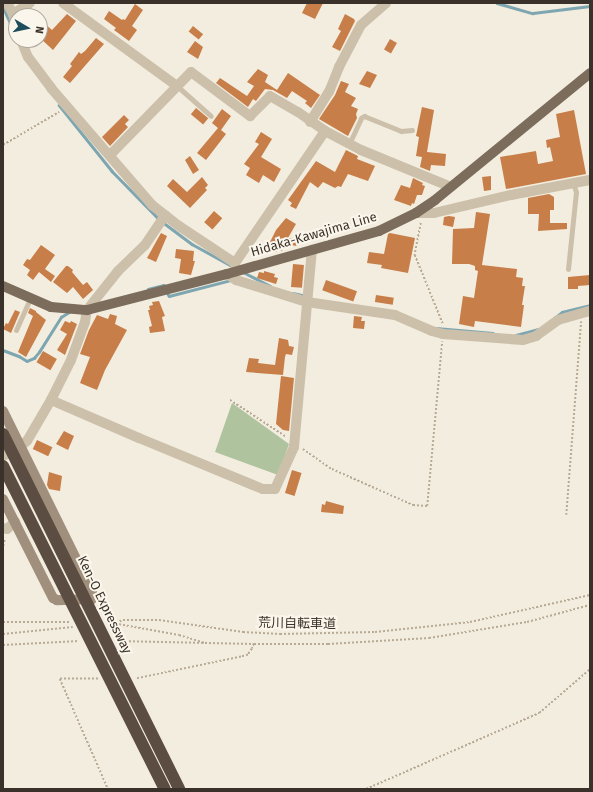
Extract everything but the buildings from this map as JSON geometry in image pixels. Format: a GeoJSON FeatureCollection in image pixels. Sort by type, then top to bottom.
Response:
{"type":"FeatureCollection","features":[{"type":"Feature","properties":{"kind":"highway","name":"Ken-O Expressway"},"geometry":{"type":"LineString","coordinates":[[3,434],[179,789]]}},
{"type":"Feature","properties":{"kind":"highway","name":"Ken-O Expressway"},"geometry":{"type":"LineString","coordinates":[[3,466],[165,789]]}},
{"type":"Feature","properties":{"kind":"main road","name":"Hidaka-Kawajima Line"},"geometry":{"type":"LineString","coordinates":[[3,286],[51,307],[87,310],[232,269],[312,250],[379,231],[420,213],[590,73]]}},
{"type":"Feature","properties":{"kind":"street"},"geometry":{"type":"LineString","coordinates":[[63,3],[177,86]]}},
{"type":"Feature","properties":{"kind":"street"},"geometry":{"type":"LineString","coordinates":[[310,122],[330,92],[339,67],[361,25],[386,3]]}},
{"type":"Feature","properties":{"kind":"street"},"geometry":{"type":"LineString","coordinates":[[24,48],[28,58],[148,200],[232,269],[236,280],[306,302],[395,315],[432,332],[443,334],[523,340],[536,336],[558,320],[590,311]]}},
{"type":"Feature","properties":{"kind":"street"},"geometry":{"type":"LineString","coordinates":[[110,155],[191,72],[250,116],[270,96],[298,112],[310,122],[349,144],[376,157],[451,187]]}},
{"type":"Feature","properties":{"kind":"street"},"geometry":{"type":"LineString","coordinates":[[232,269],[325,131]]}},
{"type":"Feature","properties":{"kind":"street"},"geometry":{"type":"LineString","coordinates":[[420,213],[434,213],[511,195],[573,182],[590,180]]}},
{"type":"Feature","properties":{"kind":"street"},"geometry":{"type":"LineString","coordinates":[[3,456],[20,447],[26,441],[51,400],[71,360],[85,322],[87,310],[118,271],[145,245],[165,215]]}},
{"type":"Feature","properties":{"kind":"street"},"geometry":{"type":"LineString","coordinates":[[51,400],[263,489],[275,489],[279,483],[294,442],[312,250]]}},
{"type":"Feature","properties":{"kind":"street"},"geometry":{"type":"LineString","coordinates":[[3,411],[89,585],[93,595],[92,599],[57,600],[53,598],[3,499]]}},
{"type":"Feature","properties":{"kind":"street"},"geometry":{"type":"LineString","coordinates":[[3,528],[7,529],[15,522]]}},
{"type":"Feature","properties":{"kind":"lane"},"geometry":{"type":"LineString","coordinates":[[177,86],[211,116]]}},
{"type":"Feature","properties":{"kind":"lane"},"geometry":{"type":"LineString","coordinates":[[349,144],[361,118],[364,116],[401,131],[412,130]]}},
{"type":"Feature","properties":{"kind":"lane"},"geometry":{"type":"LineString","coordinates":[[568,269],[576,192],[573,182]]}},
{"type":"Feature","properties":{"kind":"lane"},"geometry":{"type":"LineString","coordinates":[[16,330],[30,299]]}},
{"type":"Feature","properties":{"kind":"path"},"geometry":{"type":"LineString","coordinates":[[3,145],[68,107]]}},
{"type":"Feature","properties":{"kind":"path"},"geometry":{"type":"LineString","coordinates":[[230,400],[294,442],[332,470],[413,505],[427,506],[443,324],[415,255],[420,213]]}},
{"type":"Feature","properties":{"kind":"path"},"geometry":{"type":"LineString","coordinates":[[566,515],[581,320],[580,314]]}},
{"type":"Feature","properties":{"kind":"path","name":"荒川自転車道"},"geometry":{"type":"LineString","coordinates":[[105,627],[123,620],[159,620],[243,632],[280,634],[375,632],[470,622],[590,595]]}},
{"type":"Feature","properties":{"kind":"path"},"geometry":{"type":"LineString","coordinates":[[207,644],[328,644],[429,638],[520,623],[590,605]]}},
{"type":"Feature","properties":{"kind":"path"},"geometry":{"type":"LineString","coordinates":[[3,634],[78,627]]}},
{"type":"Feature","properties":{"kind":"path"},"geometry":{"type":"LineString","coordinates":[[130,679],[241,657],[248,655],[254,644]]}},
{"type":"Feature","properties":{"kind":"path"},"geometry":{"type":"LineString","coordinates":[[366,789],[538,713],[590,669]]}},
{"type":"Feature","properties":{"kind":"path"},"geometry":{"type":"LineString","coordinates":[[102,679],[60,679],[108,789]]}},
{"type":"Feature","properties":{"kind":"green space"},"geometry":{"type":"Polygon","coordinates":[[[232,403],[289,444],[278,475],[215,452],[232,403]]]}},
{"type":"Feature","properties":{"kind":"waterway"},"geometry":{"type":"LineString","coordinates":[[497,3],[533,13],[590,6]]}},
{"type":"Feature","properties":{"kind":"waterway"},"geometry":{"type":"LineString","coordinates":[[3,7],[8,18]]}},
{"type":"Feature","properties":{"kind":"waterway"},"geometry":{"type":"LineString","coordinates":[[59,105],[112,171],[160,220]]}},
{"type":"Feature","properties":{"kind":"waterway"},"geometry":{"type":"LineString","coordinates":[[164,223],[192,244],[232,266]]}},
{"type":"Feature","properties":{"kind":"waterway"},"geometry":{"type":"LineString","coordinates":[[243,272],[271,286]]}},
{"type":"Feature","properties":{"kind":"waterway"},"geometry":{"type":"LineString","coordinates":[[167,292],[169,296],[231,280]]}},
{"type":"Feature","properties":{"kind":"waterway"},"geometry":{"type":"LineString","coordinates":[[148,289],[164,285],[165,287]]}},
{"type":"Feature","properties":{"kind":"waterway"},"geometry":{"type":"LineString","coordinates":[[293,293],[306,296]]}},
{"type":"Feature","properties":{"kind":"waterway"},"geometry":{"type":"LineString","coordinates":[[557,316],[562,312],[590,305]]}},
{"type":"Feature","properties":{"kind":"waterway"},"geometry":{"type":"LineString","coordinates":[[3,350],[19,356],[27,361],[34,358],[61,317],[69,312]]}},
{"type":"Feature","properties":{"kind":"waterway"},"geometry":{"type":"LineString","coordinates":[[436,328],[493,333]]}},
{"type":"Feature","properties":{"kind":"waterway"},"geometry":{"type":"LineString","coordinates":[[516,335],[538,329]]}}]}
